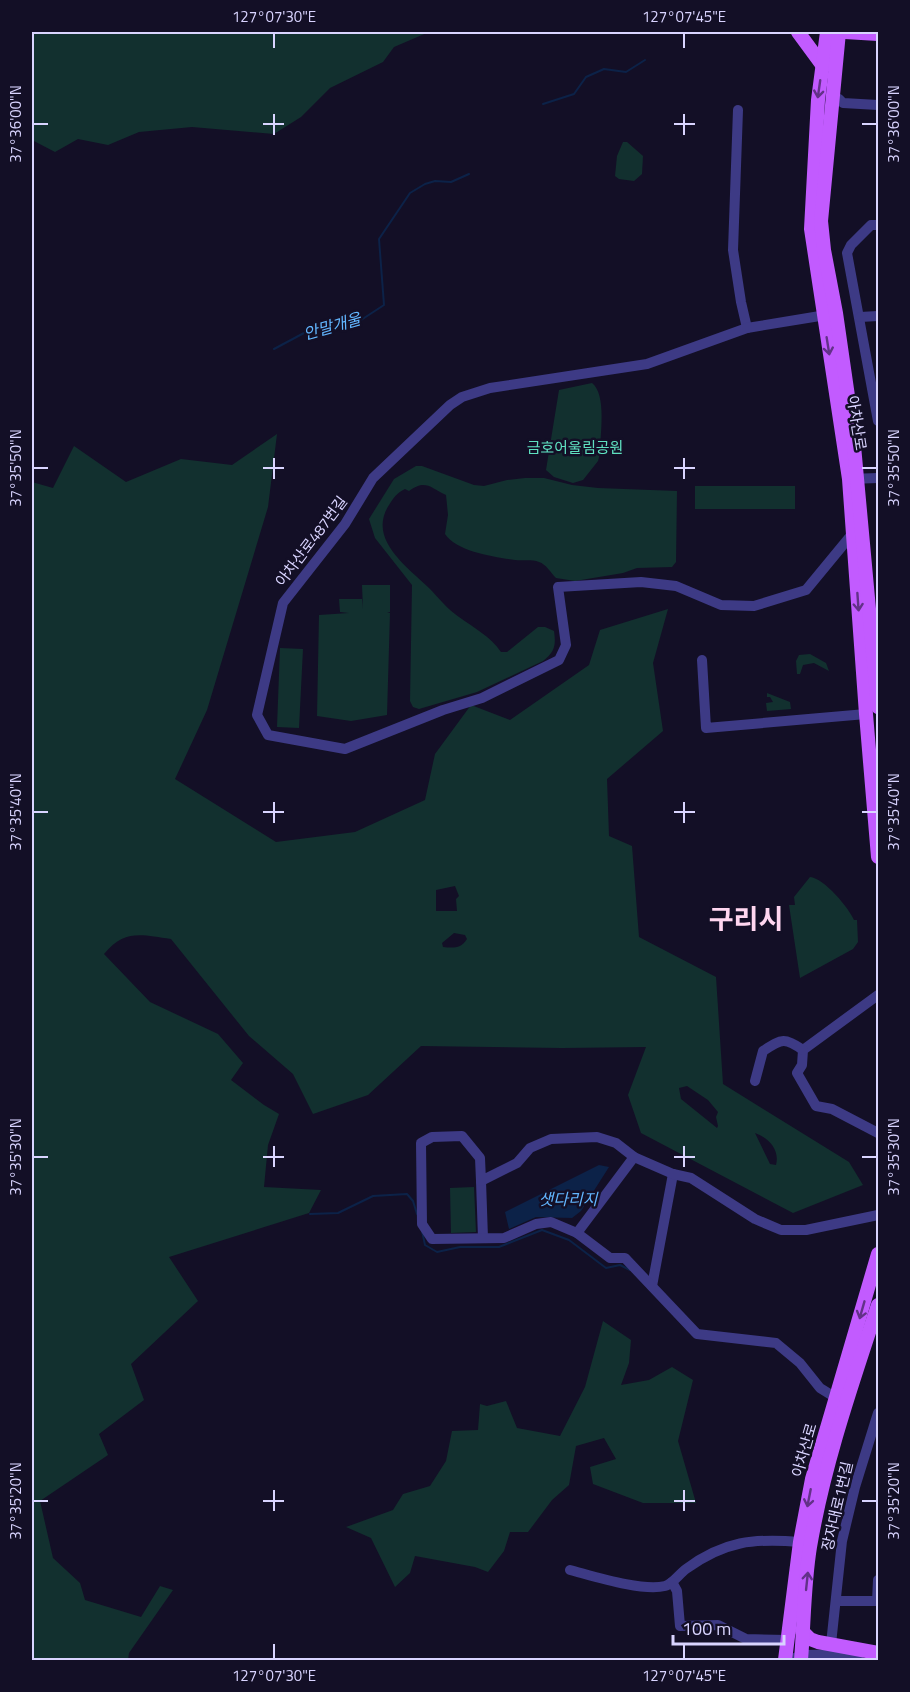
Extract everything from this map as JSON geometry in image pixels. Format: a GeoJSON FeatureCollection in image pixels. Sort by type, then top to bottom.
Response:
{"type":"FeatureCollection","features":[{"type":"Feature","properties":{"kind":"main road"},"geometry":{"type":"LineString","coordinates":[[798,32],[823,66]]}},
{"type":"Feature","properties":{"kind":"main road","name":"아차산로"},"geometry":{"type":"LineString","coordinates":[[827,32],[818,100],[810,229],[830,314]]}},
{"type":"Feature","properties":{"kind":"main road","name":"아차산로"},"geometry":{"type":"LineString","coordinates":[[839,32],[821,221],[830,314],[876,649],[879,707]]}},
{"type":"Feature","properties":{"kind":"main road"},"geometry":{"type":"LineString","coordinates":[[845,32],[879,34]]}},
{"type":"Feature","properties":{"kind":"main road","name":"아차산로"},"geometry":{"type":"LineString","coordinates":[[854,479],[853,533],[879,856]]}},
{"type":"Feature","properties":{"kind":"main road","name":"아차산로"},"geometry":{"type":"LineString","coordinates":[[798,1659],[810,1547],[841,1401],[879,1254]]}},
{"type":"Feature","properties":{"kind":"main road","name":"아차산로"},"geometry":{"type":"LineString","coordinates":[[785,1660],[800,1542],[813,1479],[879,1305]]}},
{"type":"Feature","properties":{"kind":"main road"},"geometry":{"type":"LineString","coordinates":[[802,1632],[810,1639],[879,1653]]}},
{"type":"Feature","properties":{"kind":"street"},"geometry":{"type":"LineString","coordinates":[[832,98],[839,99],[843,103],[879,105]]}},
{"type":"Feature","properties":{"kind":"street"},"geometry":{"type":"LineString","coordinates":[[738,110],[733,250],[747,328]]}},
{"type":"Feature","properties":{"kind":"street"},"geometry":{"type":"LineString","coordinates":[[879,225],[871,225],[851,245],[847,253],[879,421]]}},
{"type":"Feature","properties":{"kind":"street","name":"아차산로487번길"},"geometry":{"type":"LineString","coordinates":[[830,314],[747,328],[646,364],[490,388],[462,397],[450,405],[373,478],[345,524],[283,603],[257,715],[268,735],[345,749],[443,710],[482,698],[559,660],[566,645],[558,587],[641,582],[676,586],[720,605],[754,606],[806,590],[853,533]]}},
{"type":"Feature","properties":{"kind":"street"},"geometry":{"type":"LineString","coordinates":[[860,317],[879,316]]}},
{"type":"Feature","properties":{"kind":"street"},"geometry":{"type":"LineString","coordinates":[[854,479],[879,478]]}},
{"type":"Feature","properties":{"kind":"street"},"geometry":{"type":"LineString","coordinates":[[702,660],[706,728],[866,714]]}},
{"type":"Feature","properties":{"kind":"street"},"geometry":{"type":"LineString","coordinates":[[879,994],[803,1050],[802,1065],[797,1073],[816,1106],[832,1109],[879,1133]]}},
{"type":"Feature","properties":{"kind":"street"},"geometry":{"type":"LineString","coordinates":[[755,1081],[763,1051],[780,1040],[789,1040],[803,1050]]}},
{"type":"Feature","properties":{"kind":"street"},"geometry":{"type":"LineString","coordinates":[[483,1238],[480,1158],[462,1136],[432,1137],[421,1143],[422,1224],[432,1239],[504,1238],[536,1224],[551,1222],[577,1233],[610,1258],[625,1258],[697,1334],[776,1343],[800,1363],[820,1388],[841,1401]]}},
{"type":"Feature","properties":{"kind":"street"},"geometry":{"type":"LineString","coordinates":[[481,1181],[517,1163],[530,1148],[552,1140],[597,1137],[616,1143],[634,1157],[673,1174],[691,1178],[755,1219],[782,1230],[806,1230],[879,1215]]}},
{"type":"Feature","properties":{"kind":"street"},"geometry":{"type":"LineString","coordinates":[[577,1233],[634,1157]]}},
{"type":"Feature","properties":{"kind":"street"},"geometry":{"type":"LineString","coordinates":[[652,1286],[673,1174]]}},
{"type":"Feature","properties":{"kind":"street","name":"장자대로1번길"},"geometry":{"type":"LineString","coordinates":[[831,1644],[842,1541],[874,1441],[879,1413]]}},
{"type":"Feature","properties":{"kind":"street"},"geometry":{"type":"LineString","coordinates":[[570,1570],[605,1580],[649,1587],[668,1586],[685,1569],[728,1545],[769,1540],[800,1542]]}},
{"type":"Feature","properties":{"kind":"street"},"geometry":{"type":"LineString","coordinates":[[836,1601],[878,1601],[879,1580]]}},
{"type":"Feature","properties":{"kind":"street"},"geometry":{"type":"LineString","coordinates":[[672,1582],[677,1591],[680,1626],[718,1625],[746,1639],[787,1640]]}},
{"type":"Feature","properties":{"kind":"street"},"geometry":{"type":"LineString","coordinates":[[798,1659],[879,1653]]}},
{"type":"Feature","properties":{"kind":"green space"},"geometry":{"type":"Polygon","coordinates":[[[32,32],[429,32],[394,47],[383,62],[330,88],[301,117],[274,134],[192,127],[139,132],[108,145],[78,139],[55,152],[32,140],[32,32]]]}},
{"type":"Feature","properties":{"kind":"green space"},"geometry":{"type":"Polygon","coordinates":[[[623,142],[627,142],[643,156],[642,174],[634,181],[619,179],[615,176],[617,156],[623,142]]]}},
{"type":"Feature","properties":{"kind":"green space","name":"금호어울림공원"},"geometry":{"type":"Polygon","coordinates":[[[592,383],[600,396],[600,453],[598,461],[583,480],[573,483],[554,477],[546,470],[559,390],[592,383]]]}},
{"type":"Feature","properties":{"kind":"green space"},"geometry":{"type":"Polygon","coordinates":[[[277,434],[268,507],[207,710],[175,779],[276,842],[355,832],[425,800],[435,754],[471,705],[510,720],[589,665],[600,630],[668,609],[653,663],[663,731],[607,779],[609,836],[632,846],[639,937],[716,977],[723,1084],[849,1162],[863,1185],[793,1213],[641,1133],[628,1095],[646,1047],[421,1046],[368,1095],[313,1114],[293,1074],[249,1036],[171,939],[142,935],[127,937],[119,941],[104,954],[150,1002],[218,1034],[243,1063],[231,1080],[279,1114],[268,1145],[264,1187],[321,1190],[309,1213],[169,1257],[198,1301],[131,1364],[144,1400],[99,1434],[108,1455],[40,1501],[53,1558],[80,1583],[85,1600],[141,1617],[160,1586],[173,1590],[129,1653],[128,1660],[32,1660],[32,482],[53,488],[74,446],[126,482],[181,459],[232,465],[277,434]],[[455,886],[436,890],[436,911],[457,911],[456,899],[459,896],[455,886]],[[454,933],[442,943],[443,947],[450,948],[462,945],[467,939],[465,935],[454,933]],[[687,1086],[679,1088],[681,1099],[717,1128],[718,1112],[708,1100],[687,1086]],[[755,1133],[770,1164],[776,1165],[775,1150],[769,1141],[755,1133]]]}},
{"type":"Feature","properties":{"kind":"green space"},"geometry":{"type":"Polygon","coordinates":[[[416,466],[422,466],[474,485],[484,486],[507,480],[544,478],[598,488],[677,491],[676,562],[672,567],[637,568],[623,573],[575,581],[556,578],[542,563],[487,555],[458,545],[445,534],[448,515],[446,495],[424,485],[419,485],[409,491],[405,489],[389,505],[384,517],[383,529],[386,541],[401,561],[447,607],[487,637],[501,652],[507,652],[538,627],[554,631],[555,640],[554,648],[543,661],[477,692],[419,709],[413,707],[410,701],[412,585],[375,538],[369,519],[394,479],[416,466]]]}},
{"type":"Feature","properties":{"kind":"green space"},"geometry":{"type":"Polygon","coordinates":[[[695,486],[795,486],[795,509],[695,509],[695,486]]]}},
{"type":"Feature","properties":{"kind":"green space"},"geometry":{"type":"Polygon","coordinates":[[[362,585],[390,585],[390,612],[387,613],[390,613],[387,715],[351,721],[317,716],[319,615],[349,613],[340,612],[339,599],[362,599],[363,609],[362,585]]]}},
{"type":"Feature","properties":{"kind":"green space"},"geometry":{"type":"Polygon","coordinates":[[[280,648],[303,649],[299,728],[277,727],[280,648]]]}},
{"type":"Feature","properties":{"kind":"green space"},"geometry":{"type":"Polygon","coordinates":[[[810,654],[826,663],[829,671],[814,663],[803,665],[800,674],[797,674],[796,661],[799,655],[810,654]]]}},
{"type":"Feature","properties":{"kind":"green space"},"geometry":{"type":"Polygon","coordinates":[[[767,693],[790,702],[791,709],[767,711],[766,703],[773,702],[770,697],[767,697],[767,693]]]}},
{"type":"Feature","properties":{"kind":"green space"},"geometry":{"type":"Polygon","coordinates":[[[810,877],[829,888],[842,901],[854,920],[857,920],[858,942],[853,949],[800,978],[789,905],[795,905],[794,897],[810,877]]]}},
{"type":"Feature","properties":{"kind":"green space"},"geometry":{"type":"Polygon","coordinates":[[[474,1187],[476,1232],[451,1233],[450,1188],[474,1187]]]}},
{"type":"Feature","properties":{"kind":"green space"},"geometry":{"type":"Polygon","coordinates":[[[603,1321],[631,1340],[629,1363],[621,1385],[649,1380],[672,1367],[693,1380],[678,1441],[696,1503],[643,1503],[593,1484],[590,1467],[616,1459],[604,1438],[576,1446],[569,1485],[552,1500],[528,1532],[510,1532],[504,1551],[488,1572],[475,1567],[415,1556],[410,1573],[395,1587],[371,1538],[346,1527],[393,1510],[403,1494],[430,1486],[446,1461],[452,1431],[478,1430],[480,1404],[487,1406],[506,1401],[517,1428],[560,1436],[585,1387],[603,1321]]]}},
{"type":"Feature","properties":{"kind":"water","name":"샛다리지"},"geometry":{"type":"Polygon","coordinates":[[[599,1165],[609,1167],[581,1211],[572,1218],[536,1217],[509,1229],[505,1212],[599,1165]]]}},
{"type":"Feature","properties":{"kind":"waterway","name":"안말개울"},"geometry":{"type":"LineString","coordinates":[[543,104],[574,94],[586,77],[604,69],[626,72],[645,60]]}},
{"type":"Feature","properties":{"kind":"waterway","name":"안말개울"},"geometry":{"type":"LineString","coordinates":[[274,349],[304,333],[361,320],[384,305],[379,239],[410,193],[425,184],[435,181],[451,182],[469,174]]}},
{"type":"Feature","properties":{"kind":"waterway"},"geometry":{"type":"LineString","coordinates":[[310,1214],[338,1213],[373,1196],[407,1194],[413,1201],[417,1214]]}},
{"type":"Feature","properties":{"kind":"waterway"},"geometry":{"type":"LineString","coordinates":[[422,1231],[425,1245],[437,1252],[460,1247],[499,1247],[542,1230],[569,1240],[606,1268],[620,1265],[630,1270]]}},
{"type":"Feature","properties":{"kind":"district","name":"구리시"},"geometry":{"type":"Point","coordinates":[746,918]}}]}
